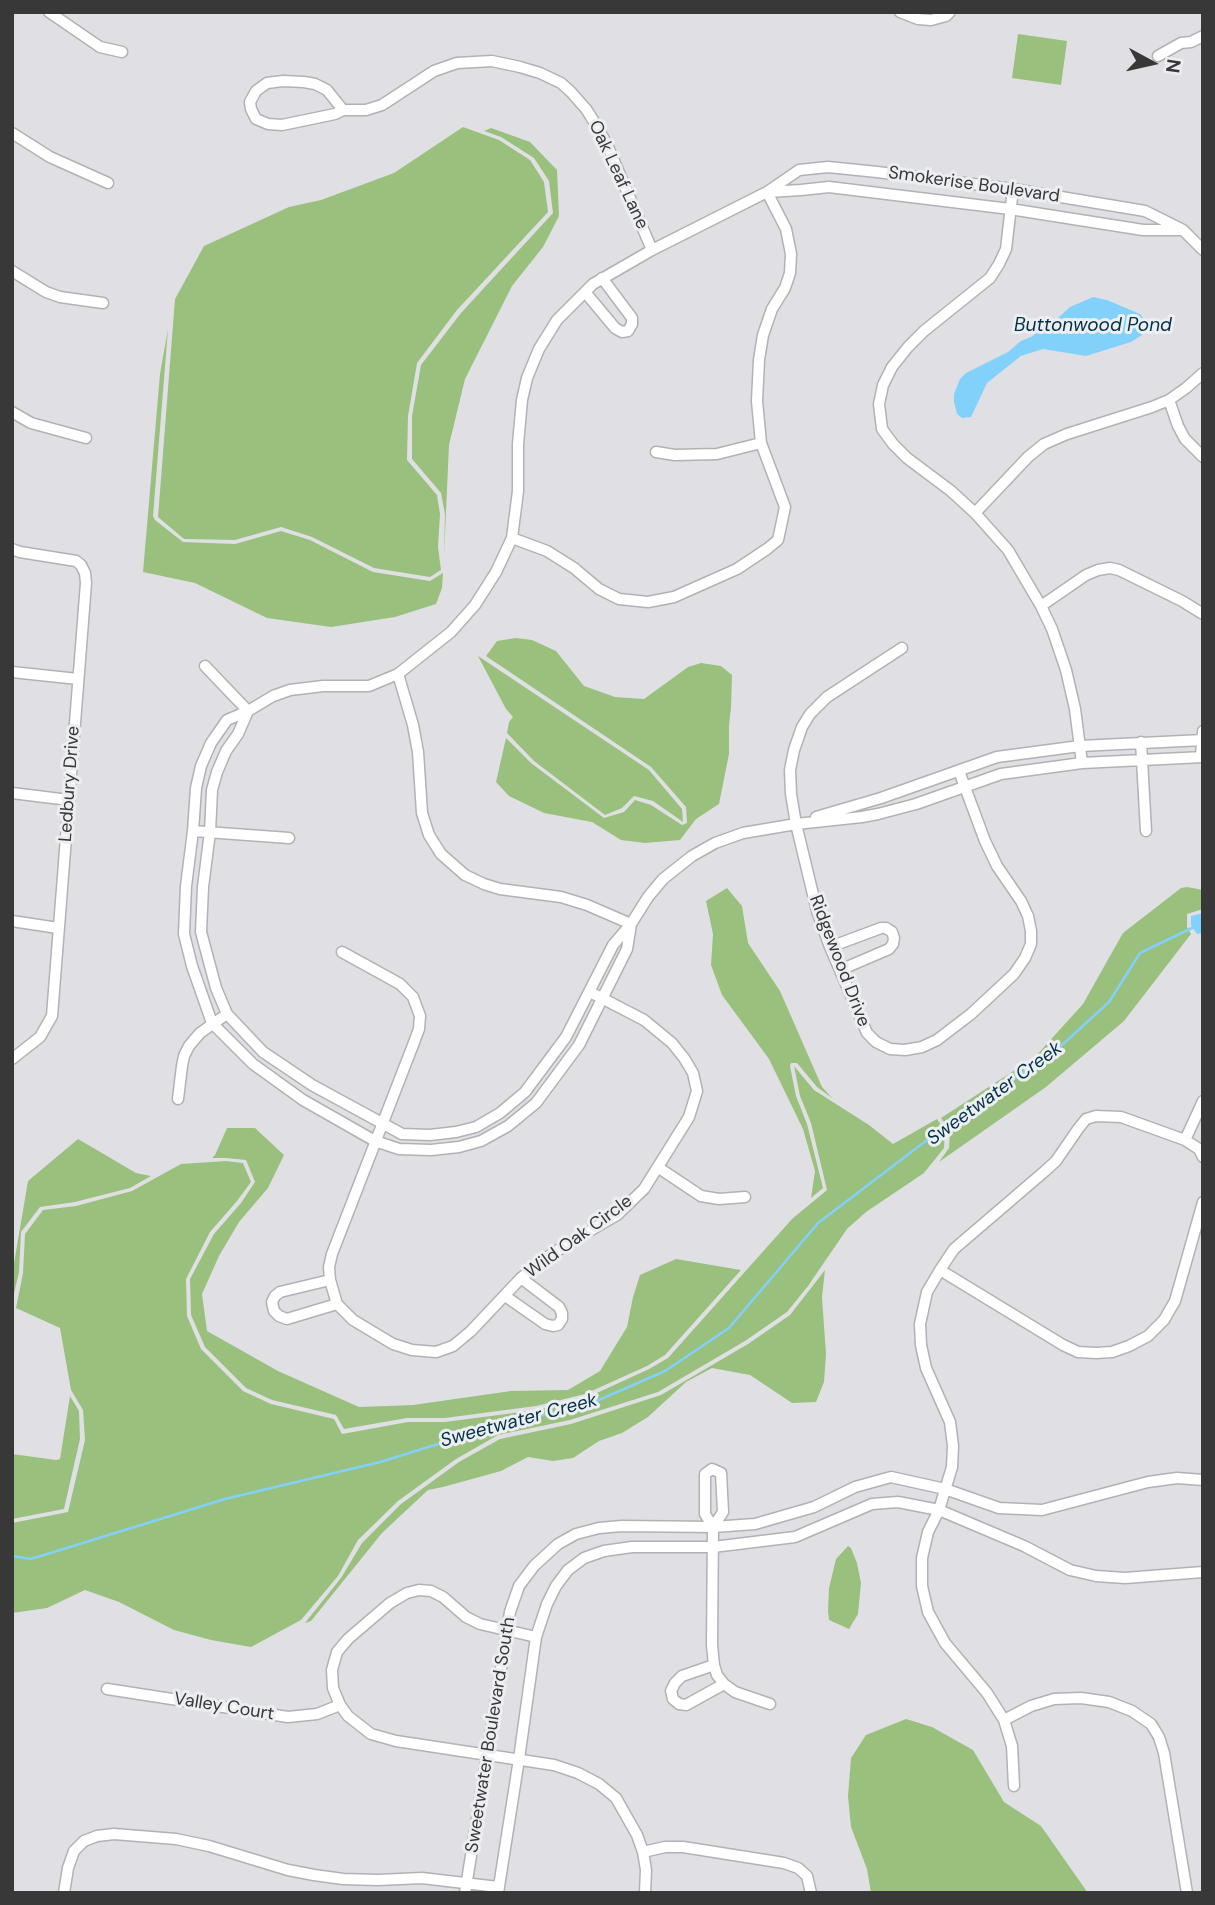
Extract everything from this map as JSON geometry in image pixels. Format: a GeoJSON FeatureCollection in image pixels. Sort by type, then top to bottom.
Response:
{"type":"FeatureCollection","features":[{"type":"Feature","properties":{"kind":"street"},"geometry":{"type":"LineString","coordinates":[[49,12],[100,47],[122,52]]}},
{"type":"Feature","properties":{"kind":"street"},"geometry":{"type":"LineString","coordinates":[[900,12],[918,19],[931,20],[946,16],[950,12]]}},
{"type":"Feature","properties":{"kind":"street"},"geometry":{"type":"LineString","coordinates":[[1158,56],[1181,43],[1203,36]]}},
{"type":"Feature","properties":{"kind":"street"},"geometry":{"type":"LineString","coordinates":[[1191,41],[1203,43]]}},
{"type":"Feature","properties":{"kind":"street","name":"Oak Leaf Lane"},"geometry":{"type":"LineString","coordinates":[[343,110],[327,90],[311,83],[274,81],[260,86],[250,102],[256,119],[268,124],[282,125],[343,110],[366,110],[382,105],[434,71],[457,63],[492,61],[540,73],[561,83],[586,109],[609,149],[652,250]]}},
{"type":"Feature","properties":{"kind":"street"},"geometry":{"type":"LineString","coordinates":[[12,133],[50,157],[108,183]]}},
{"type":"Feature","properties":{"kind":"street","name":"Smokerise Boulevard"},"geometry":{"type":"LineString","coordinates":[[631,924],[627,949],[579,1045],[536,1103],[508,1126],[481,1141],[459,1147],[399,1149],[375,1141],[303,1100],[253,1065],[212,1023],[192,967],[184,933],[186,886],[196,788],[201,766],[211,743],[227,720],[290,690],[323,686],[369,686],[398,674],[451,632],[475,605],[496,572],[512,538],[518,491],[520,412],[527,378],[539,349],[557,320],[602,278],[767,192],[799,170],[828,167],[877,172],[1013,189],[1145,211],[1183,230],[1203,250]]}},
{"type":"Feature","properties":{"kind":"street"},"geometry":{"type":"LineString","coordinates":[[875,192],[877,172]]}},
{"type":"Feature","properties":{"kind":"street","name":"Smokerise Boulevard"},"geometry":{"type":"LineString","coordinates":[[767,192],[829,187],[1010,209],[1143,230],[1183,230]]}},
{"type":"Feature","properties":{"kind":"street"},"geometry":{"type":"LineString","coordinates":[[1013,189],[1006,249],[999,264],[990,278],[924,331],[892,367],[883,385],[879,404],[882,429],[892,444],[951,491],[1008,550],[1052,629],[1066,670],[1075,709],[1082,763]]}},
{"type":"Feature","properties":{"kind":"street"},"geometry":{"type":"LineString","coordinates":[[512,538],[547,551],[574,568],[599,589],[619,598],[648,602],[674,597],[737,569],[778,540],[785,507],[761,443],[757,401],[763,335],[772,309],[785,288],[790,273],[791,254],[786,229],[767,192]]}},
{"type":"Feature","properties":{"kind":"street"},"geometry":{"type":"LineString","coordinates":[[12,271],[46,292],[60,297],[103,303]]}},
{"type":"Feature","properties":{"kind":"street"},"geometry":{"type":"LineString","coordinates":[[585,292],[615,328],[622,332],[628,331],[632,318],[602,278]]}},
{"type":"Feature","properties":{"kind":"street"},"geometry":{"type":"LineString","coordinates":[[975,513],[1028,457],[1045,444],[1169,400],[1203,373]]}},
{"type":"Feature","properties":{"kind":"street"},"geometry":{"type":"LineString","coordinates":[[1169,400],[1185,439],[1203,457]]}},
{"type":"Feature","properties":{"kind":"street"},"geometry":{"type":"LineString","coordinates":[[12,412],[32,423],[86,438]]}},
{"type":"Feature","properties":{"kind":"street"},"geometry":{"type":"LineString","coordinates":[[656,452],[675,455],[717,454],[761,443]]}},
{"type":"Feature","properties":{"kind":"street","name":"Ledbury Drive"},"geometry":{"type":"LineString","coordinates":[[12,549],[76,561],[85,573],[86,583],[52,1016],[40,1037],[12,1059]]}},
{"type":"Feature","properties":{"kind":"street"},"geometry":{"type":"LineString","coordinates":[[1041,606],[1086,575],[1110,568],[1182,601],[1203,614]]}},
{"type":"Feature","properties":{"kind":"street","name":"Ridgewood Drive"},"geometry":{"type":"LineString","coordinates":[[902,648],[827,697],[810,714],[802,727],[790,770],[796,824],[817,911],[867,1033],[876,1042],[890,1049],[922,1047],[971,1014],[1014,974],[1031,944],[1028,916],[985,841],[959,771]]}},
{"type":"Feature","properties":{"kind":"street"},"geometry":{"type":"LineString","coordinates":[[205,666],[248,711],[217,772],[212,790],[203,887],[201,932],[208,962],[227,1014],[263,1052],[312,1085],[402,1134],[430,1135],[476,1127],[500,1113],[526,1092],[566,1037],[613,945],[631,924],[648,897],[663,878],[715,843],[743,833],[870,816],[916,804],[1001,774],[1082,763],[1202,757],[1203,731]]}},
{"type":"Feature","properties":{"kind":"street"},"geometry":{"type":"LineString","coordinates":[[12,672],[78,679]]}},
{"type":"Feature","properties":{"kind":"street"},"geometry":{"type":"LineString","coordinates":[[398,674],[418,752],[422,813],[429,835],[441,854],[465,874],[484,884],[500,889],[561,897],[631,924]]}},
{"type":"Feature","properties":{"kind":"street"},"geometry":{"type":"LineString","coordinates":[[796,824],[881,798],[996,757],[1080,746],[1202,740]]}},
{"type":"Feature","properties":{"kind":"street"},"geometry":{"type":"LineString","coordinates":[[1141,742],[1146,831]]}},
{"type":"Feature","properties":{"kind":"street"},"geometry":{"type":"LineString","coordinates":[[12,793],[69,800]]}},
{"type":"Feature","properties":{"kind":"street"},"geometry":{"type":"LineString","coordinates":[[193,831],[289,838]]}},
{"type":"Feature","properties":{"kind":"street"},"geometry":{"type":"LineString","coordinates":[[12,922],[58,928]]}},
{"type":"Feature","properties":{"kind":"street"},"geometry":{"type":"LineString","coordinates":[[830,947],[881,928],[892,932],[893,944],[889,949],[840,970]]}},
{"type":"Feature","properties":{"kind":"street"},"geometry":{"type":"LineString","coordinates":[[330,1280],[280,1292],[272,1303],[274,1311],[287,1319],[337,1304],[328,1267],[419,1029],[420,1016],[413,997],[400,984],[342,952]]}},
{"type":"Feature","properties":{"kind":"street","name":"Wild Oak Circle"},"geometry":{"type":"LineString","coordinates":[[337,1304],[353,1320],[393,1344],[412,1350],[436,1352],[453,1346],[540,1262],[617,1215],[644,1189],[689,1117],[696,1091],[693,1073],[678,1051],[660,1032],[631,1012],[590,992]]}},
{"type":"Feature","properties":{"kind":"street"},"geometry":{"type":"LineString","coordinates":[[178,1099],[184,1056],[189,1046],[200,1033],[227,1014]]}},
{"type":"Feature","properties":{"kind":"street"},"geometry":{"type":"LineString","coordinates":[[526,1092],[536,1103]]}},
{"type":"Feature","properties":{"kind":"street"},"geometry":{"type":"LineString","coordinates":[[1185,1140],[1203,1101]]}},
{"type":"Feature","properties":{"kind":"street"},"geometry":{"type":"LineString","coordinates":[[1014,1786],[1012,1746],[1004,1720],[987,1693],[945,1643],[928,1612],[922,1586],[922,1558],[928,1532],[939,1510],[951,1468],[953,1446],[950,1422],[926,1368],[921,1345],[920,1324],[927,1292],[954,1249],[1056,1161],[1086,1119],[1096,1116],[1121,1117],[1185,1140],[1199,1149],[1203,1157]]}},
{"type":"Feature","properties":{"kind":"street"},"geometry":{"type":"LineString","coordinates":[[659,1168],[701,1196],[719,1199],[745,1198]]}},
{"type":"Feature","properties":{"kind":"street"},"geometry":{"type":"LineString","coordinates":[[940,1270],[1063,1345],[1078,1352],[1112,1352],[1148,1336],[1164,1320],[1175,1301],[1203,1202]]}},
{"type":"Feature","properties":{"kind":"street"},"geometry":{"type":"LineString","coordinates":[[505,1296],[545,1324],[558,1325],[562,1319],[559,1307],[521,1278]]}},
{"type":"Feature","properties":{"kind":"street"},"geometry":{"type":"LineString","coordinates":[[713,1527],[723,1512],[722,1474],[712,1469],[705,1474],[705,1514],[713,1527],[714,1665],[724,1684],[736,1692],[770,1704]]}},
{"type":"Feature","properties":{"kind":"street","name":"Sweetwater Boulevard South"},"geometry":{"type":"LineString","coordinates":[[466,1888],[510,1612],[519,1586],[534,1566],[558,1544],[576,1534],[621,1526],[713,1527],[755,1524],[814,1507],[855,1487],[891,1477],[945,1489],[999,1508],[1042,1510],[1148,1482],[1177,1478],[1203,1480]]}},
{"type":"Feature","properties":{"kind":"street","name":"Sweetwater Boulevard South"},"geometry":{"type":"LineString","coordinates":[[498,1890],[536,1637],[556,1586],[568,1570],[584,1558],[632,1547],[713,1547],[796,1537],[872,1504],[898,1502],[939,1510],[1024,1546],[1070,1570],[1096,1576],[1125,1578],[1203,1572]]}},
{"type":"Feature","properties":{"kind":"street"},"geometry":{"type":"LineString","coordinates":[[536,1637],[480,1624],[431,1591],[407,1593],[390,1603],[337,1652],[332,1670],[333,1688],[348,1716],[371,1734],[396,1741],[554,1765],[599,1784],[616,1798],[637,1835],[646,1870],[645,1893]]}},
{"type":"Feature","properties":{"kind":"street"},"geometry":{"type":"LineString","coordinates":[[714,1665],[682,1676],[671,1691],[673,1699],[686,1705],[724,1684]]}},
{"type":"Feature","properties":{"kind":"street","name":"Valley Court"},"geometry":{"type":"LineString","coordinates":[[107,1689],[288,1717],[317,1714],[340,1705]]}},
{"type":"Feature","properties":{"kind":"street"},"geometry":{"type":"LineString","coordinates":[[1004,1720],[1031,1706],[1054,1699],[1081,1698],[1121,1706],[1151,1724],[1160,1737],[1164,1753],[1187,1893]]}},
{"type":"Feature","properties":{"kind":"street"},"geometry":{"type":"LineString","coordinates":[[64,1893],[74,1851],[84,1841],[114,1834],[176,1839],[314,1875],[378,1880],[422,1878],[466,1888],[498,1890]]}},
{"type":"Feature","properties":{"kind":"street"},"geometry":{"type":"LineString","coordinates":[[643,1852],[665,1847],[682,1847],[784,1863],[798,1868],[807,1876],[811,1893]]}},
{"type":"Feature","properties":{"kind":"green space"},"geometry":{"type":"Polygon","coordinates":[[[1018,34],[1067,41],[1061,85],[1012,78],[1018,34]]]}},
{"type":"Feature","properties":{"kind":"green space"},"geometry":{"type":"Polygon","coordinates":[[[463,127],[499,140],[530,160],[544,182],[548,212],[457,310],[417,363],[408,416],[407,460],[437,495],[441,570],[430,577],[374,568],[312,537],[281,527],[235,540],[184,539],[158,517],[175,299],[204,246],[289,207],[321,200],[394,173],[463,127]]]}},
{"type":"Feature","properties":{"kind":"green space"},"geometry":{"type":"Polygon","coordinates":[[[491,128],[530,142],[557,170],[559,216],[543,247],[512,286],[465,379],[449,445],[444,557],[445,514],[441,493],[412,459],[412,416],[421,365],[461,313],[553,213],[549,181],[534,158],[501,137],[484,131],[491,128]]]}},
{"type":"Feature","properties":{"kind":"green space"},"geometry":{"type":"Polygon","coordinates":[[[168,329],[153,516],[155,520],[183,542],[235,544],[281,531],[310,540],[373,572],[430,581],[443,573],[442,588],[436,604],[395,617],[331,627],[267,618],[195,583],[143,572],[160,374],[168,329]]]}},
{"type":"Feature","properties":{"kind":"green space"},"geometry":{"type":"Polygon","coordinates":[[[516,638],[532,640],[556,651],[584,686],[615,697],[644,699],[688,667],[701,663],[721,666],[732,675],[729,754],[719,804],[696,819],[680,840],[645,843],[621,840],[592,822],[544,813],[509,796],[496,782],[506,738],[531,763],[604,818],[624,812],[635,800],[651,805],[682,825],[687,823],[686,807],[651,767],[486,656],[497,641],[516,638]]]}},
{"type":"Feature","properties":{"kind":"green space"},"geometry":{"type":"Polygon","coordinates":[[[478,656],[649,770],[682,809],[683,822],[653,801],[634,796],[622,808],[605,815],[534,761],[507,733],[513,717],[478,656]]]}},
{"type":"Feature","properties":{"kind":"green space"},"geometry":{"type":"Polygon","coordinates":[[[727,888],[742,906],[748,943],[780,991],[822,1087],[832,1098],[817,1087],[797,1063],[791,1063],[796,1096],[807,1124],[823,1188],[811,1198],[815,1171],[803,1129],[769,1059],[722,995],[711,965],[713,934],[706,901],[727,888]]]}},
{"type":"Feature","properties":{"kind":"green space"},"geometry":{"type":"Polygon","coordinates":[[[1181,888],[1203,890],[1203,909],[1187,914],[1187,927],[1191,934],[1124,1021],[1046,1087],[939,1162],[949,1148],[950,1130],[941,1118],[1035,1057],[1083,1004],[1123,933],[1181,888]]]}},
{"type":"Feature","properties":{"kind":"green space"},"geometry":{"type":"Polygon","coordinates":[[[794,1066],[814,1090],[869,1125],[893,1144],[937,1119],[945,1131],[944,1148],[924,1173],[866,1212],[847,1229],[787,1312],[745,1341],[658,1392],[570,1420],[498,1435],[456,1459],[398,1501],[358,1540],[338,1576],[301,1620],[251,1647],[174,1630],[119,1602],[85,1590],[47,1608],[12,1613],[12,1523],[68,1512],[85,1440],[83,1410],[71,1390],[60,1328],[16,1308],[23,1273],[25,1234],[43,1210],[76,1206],[132,1191],[181,1164],[226,1161],[243,1163],[251,1182],[210,1232],[186,1279],[187,1316],[201,1349],[243,1391],[271,1404],[334,1419],[342,1434],[408,1422],[445,1422],[537,1410],[586,1398],[668,1358],[792,1219],[827,1190],[794,1066]]]}},
{"type":"Feature","properties":{"kind":"green space"},"geometry":{"type":"Polygon","coordinates":[[[227,1128],[255,1128],[284,1155],[268,1188],[239,1222],[219,1256],[202,1294],[207,1331],[278,1371],[359,1407],[413,1405],[511,1391],[568,1390],[600,1371],[627,1327],[640,1275],[676,1259],[741,1270],[665,1355],[585,1394],[536,1406],[445,1418],[407,1418],[344,1429],[336,1415],[272,1400],[246,1388],[205,1347],[191,1315],[190,1279],[214,1234],[255,1182],[246,1160],[212,1158],[227,1128]]]}},
{"type":"Feature","properties":{"kind":"green space"},"geometry":{"type":"Polygon","coordinates":[[[78,1139],[136,1173],[151,1176],[130,1188],[75,1202],[40,1207],[21,1232],[19,1272],[12,1302],[12,1275],[28,1181],[78,1139]]]}},
{"type":"Feature","properties":{"kind":"green space"},"geometry":{"type":"Polygon","coordinates":[[[825,1270],[822,1297],[826,1354],[824,1382],[816,1402],[792,1403],[750,1375],[712,1368],[686,1382],[648,1417],[622,1433],[599,1441],[573,1458],[553,1461],[528,1457],[501,1471],[428,1490],[382,1533],[311,1621],[305,1623],[341,1578],[362,1543],[401,1504],[459,1462],[500,1439],[571,1424],[661,1395],[748,1344],[790,1315],[825,1270]]]}},
{"type":"Feature","properties":{"kind":"green space"},"geometry":{"type":"Polygon","coordinates":[[[70,1396],[79,1411],[80,1439],[64,1509],[12,1519],[12,1454],[60,1459],[70,1396]]]}},
{"type":"Feature","properties":{"kind":"green space"},"geometry":{"type":"Polygon","coordinates":[[[848,1546],[857,1563],[861,1583],[858,1614],[849,1629],[829,1620],[828,1611],[829,1588],[836,1559],[848,1546]]]}},
{"type":"Feature","properties":{"kind":"green space"},"geometry":{"type":"Polygon","coordinates":[[[906,1719],[932,1727],[973,1750],[1004,1802],[1041,1826],[1088,1893],[871,1893],[867,1869],[851,1827],[848,1796],[851,1758],[866,1735],[906,1719]]]}},
{"type":"Feature","properties":{"kind":"water","name":"Buttonwood Pond"},"geometry":{"type":"Polygon","coordinates":[[[1093,297],[1140,314],[1145,321],[1142,335],[1131,342],[1086,356],[1043,349],[1021,356],[987,383],[971,417],[962,418],[957,414],[954,394],[960,379],[966,373],[1008,352],[1070,307],[1093,297]]]}},
{"type":"Feature","properties":{"kind":"water"},"geometry":{"type":"Polygon","coordinates":[[[1203,913],[1203,933],[1197,934],[1191,925],[1191,916],[1203,913]]]}},
{"type":"Feature","properties":{"kind":"waterway","name":"Sweetwater Creek"},"geometry":{"type":"LineString","coordinates":[[12,1556],[31,1559],[225,1499],[380,1462],[493,1427],[592,1403],[665,1371],[729,1328],[818,1223],[931,1137],[1061,1046],[1109,1002],[1140,953],[1194,927]]}}]}
